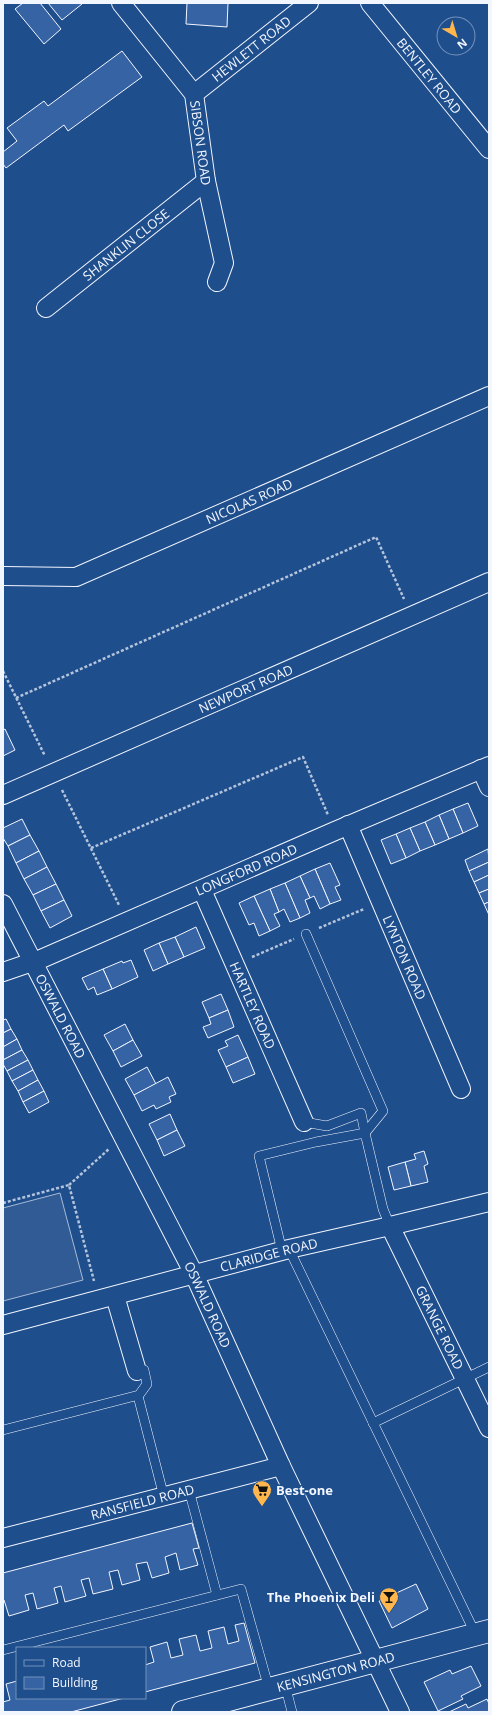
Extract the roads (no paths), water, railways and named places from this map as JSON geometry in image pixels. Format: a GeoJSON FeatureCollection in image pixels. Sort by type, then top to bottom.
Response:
{"type":"FeatureCollection","features":[{"type":"Feature","properties":{"kind":"street","name":"SIBSON ROAD"},"geometry":{"type":"LineString","coordinates":[[121,3],[194,94],[206,181],[224,263],[217,282]]}},
{"type":"Feature","properties":{"kind":"street","name":"HEWLETT ROAD"},"geometry":{"type":"LineString","coordinates":[[194,94],[309,3]]}},
{"type":"Feature","properties":{"kind":"street","name":"BENTLEY ROAD"},"geometry":{"type":"LineString","coordinates":[[370,3],[489,149]]}},
{"type":"Feature","properties":{"kind":"street","name":"SHANKLIN CLOSE"},"geometry":{"type":"LineString","coordinates":[[46,308],[206,181]]}},
{"type":"Feature","properties":{"kind":"street","name":"NICOLAS ROAD"},"geometry":{"type":"LineString","coordinates":[[3,576],[76,578],[489,396]]}},
{"type":"Feature","properties":{"kind":"street","name":"NEWPORT ROAD"},"geometry":{"type":"LineString","coordinates":[[3,795],[489,582]]}},
{"type":"Feature","properties":{"kind":"street"},"geometry":{"type":"LineString","coordinates":[[485,767],[489,787]]}},
{"type":"Feature","properties":{"kind":"street","name":"LONGFORD ROAD"},"geometry":{"type":"LineString","coordinates":[[3,972],[33,962],[485,767]]}},
{"type":"Feature","properties":{"kind":"street","name":"LYNTON ROAD"},"geometry":{"type":"LineString","coordinates":[[341,828],[461,1089]]}},
{"type":"Feature","properties":{"kind":"street","name":"HARTLEY ROAD"},"geometry":{"type":"LineString","coordinates":[[202,890],[304,1122]]}},
{"type":"Feature","properties":{"kind":"street","name":"OSWALD ROAD"},"geometry":{"type":"LineString","coordinates":[[3,904],[194,1274],[281,1466],[400,1712]]}},
{"type":"Feature","properties":{"kind":"street","name":"CLARIDGE ROAD"},"geometry":{"type":"LineString","coordinates":[[3,1325],[285,1250],[489,1202]]}},
{"type":"Feature","properties":{"kind":"street","name":"GRANGE ROAD"},"geometry":{"type":"LineString","coordinates":[[390,1226],[489,1428]]}},
{"type":"Feature","properties":{"kind":"street"},"geometry":{"type":"LineString","coordinates":[[107,1298],[137,1371]]}},
{"type":"Feature","properties":{"kind":"street","name":"RANSFIELD ROAD"},"geometry":{"type":"LineString","coordinates":[[3,1538],[281,1466]]}},
{"type":"Feature","properties":{"kind":"street","name":"KENSINGTON ROAD"},"geometry":{"type":"LineString","coordinates":[[183,1712],[482,1633]]}},
{"type":"Feature","properties":{"kind":"lane"},"geometry":{"type":"LineString","coordinates":[[306,934],[383,1111],[365,1133],[316,1142],[259,1156],[285,1250],[482,1633]]}},
{"type":"Feature","properties":{"kind":"lane"},"geometry":{"type":"LineString","coordinates":[[304,1122],[327,1126],[361,1113],[383,1209],[390,1226]]}},
{"type":"Feature","properties":{"kind":"lane"},"geometry":{"type":"LineString","coordinates":[[373,1423],[489,1367]]}},
{"type":"Feature","properties":{"kind":"lane"},"geometry":{"type":"LineString","coordinates":[[3,1430],[138,1396],[147,1384],[144,1370],[137,1371]]}},
{"type":"Feature","properties":{"kind":"lane"},"geometry":{"type":"LineString","coordinates":[[138,1396],[164,1497]]}},
{"type":"Feature","properties":{"kind":"lane"},"geometry":{"type":"LineString","coordinates":[[189,1490],[217,1595]]}},
{"type":"Feature","properties":{"kind":"lane"},"geometry":{"type":"LineString","coordinates":[[3,1650],[241,1589],[277,1687],[292,1712]]}},
{"type":"Feature","properties":{"kind":"place","name":"Best-one"},"geometry":{"type":"Point","coordinates":[262,1507]}},
{"type":"Feature","properties":{"kind":"place","name":"The Phoenix Deli"},"geometry":{"type":"Point","coordinates":[389,1614]}}]}
